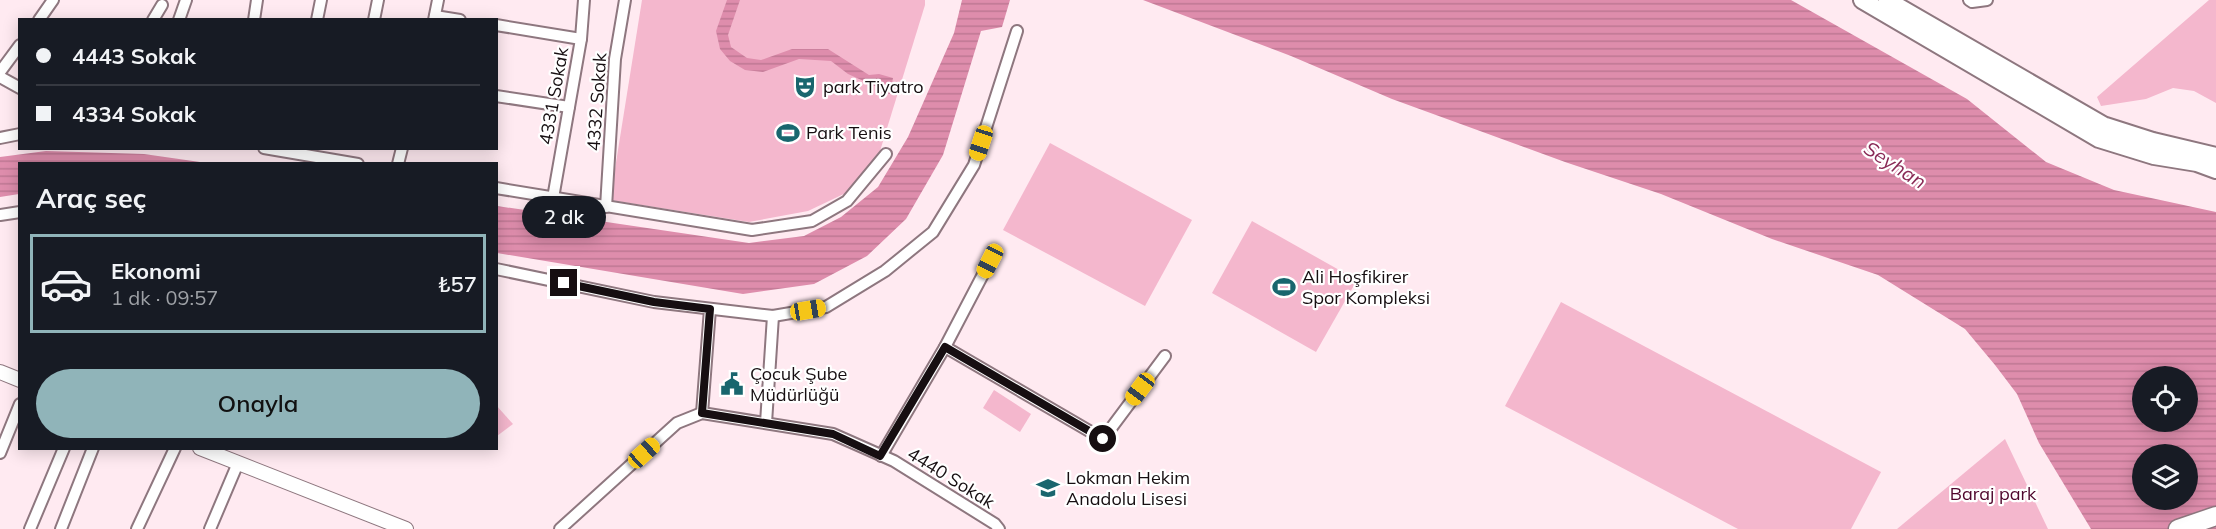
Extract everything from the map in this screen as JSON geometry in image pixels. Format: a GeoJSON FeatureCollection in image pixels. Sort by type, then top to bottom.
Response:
{"type":"FeatureCollection","features":[{"type":"Feature","properties":{"kind":"highway"},"geometry":{"type":"LineString","coordinates":[[2178,529],[2216,516]]}},
{"type":"Feature","properties":{"kind":"main road"},"geometry":{"type":"LineString","coordinates":[[1862,0],[2099,139],[2154,156],[2198,163],[2216,170]]}},
{"type":"Feature","properties":{"kind":"main road"},"geometry":{"type":"LineString","coordinates":[[1887,0],[1969,46],[2067,107],[2103,125],[2153,141],[2216,156]]}},
{"type":"Feature","properties":{"kind":"main road"},"geometry":{"type":"LineString","coordinates":[[0,373],[18,379]]}},
{"type":"Feature","properties":{"kind":"main road"},"geometry":{"type":"LineString","coordinates":[[206,450],[406,529]]}},
{"type":"Feature","properties":{"kind":"street"},"geometry":{"type":"LineString","coordinates":[[40,18],[53,0]]}},
{"type":"Feature","properties":{"kind":"street"},"geometry":{"type":"LineString","coordinates":[[179,18],[186,0]]}},
{"type":"Feature","properties":{"kind":"street"},"geometry":{"type":"LineString","coordinates":[[254,18],[257,0]]}},
{"type":"Feature","properties":{"kind":"street"},"geometry":{"type":"LineString","coordinates":[[317,18],[321,0]]}},
{"type":"Feature","properties":{"kind":"street"},"geometry":{"type":"LineString","coordinates":[[374,18],[378,0]]}},
{"type":"Feature","properties":{"kind":"street"},"geometry":{"type":"LineString","coordinates":[[434,18],[438,0]]}},
{"type":"Feature","properties":{"kind":"street","name":"4331 Sokak"},"geometry":{"type":"LineString","coordinates":[[553,198],[581,39],[584,0]]}},
{"type":"Feature","properties":{"kind":"street","name":"4332 Sokak"},"geometry":{"type":"LineString","coordinates":[[606,207],[615,59],[625,0]]}},
{"type":"Feature","properties":{"kind":"street"},"geometry":{"type":"LineString","coordinates":[[1969,0],[1987,0]]}},
{"type":"Feature","properties":{"kind":"street"},"geometry":{"type":"LineString","coordinates":[[154,18],[162,5]]}},
{"type":"Feature","properties":{"kind":"street"},"geometry":{"type":"LineString","coordinates":[[498,25],[581,39]]}},
{"type":"Feature","properties":{"kind":"street"},"geometry":{"type":"LineString","coordinates":[[498,269],[654,302],[710,309],[773,316],[825,307],[885,272],[933,232],[974,165],[1017,31]]}},
{"type":"Feature","properties":{"kind":"street"},"geometry":{"type":"LineString","coordinates":[[0,72],[18,48]]}},
{"type":"Feature","properties":{"kind":"street"},"geometry":{"type":"LineString","coordinates":[[0,77],[18,87]]}},
{"type":"Feature","properties":{"kind":"street"},"geometry":{"type":"LineString","coordinates":[[498,96],[570,107]]}},
{"type":"Feature","properties":{"kind":"street"},"geometry":{"type":"LineString","coordinates":[[0,138],[18,134]]}},
{"type":"Feature","properties":{"kind":"street"},"geometry":{"type":"LineString","coordinates":[[294,151],[348,162]]}},
{"type":"Feature","properties":{"kind":"street"},"geometry":{"type":"LineString","coordinates":[[498,188],[752,230],[812,221],[848,201],[886,154]]}},
{"type":"Feature","properties":{"kind":"street"},"geometry":{"type":"LineString","coordinates":[[0,215],[18,212]]}},
{"type":"Feature","properties":{"kind":"street"},"geometry":{"type":"LineString","coordinates":[[880,456],[945,347],[990,261]]}},
{"type":"Feature","properties":{"kind":"street"},"geometry":{"type":"LineString","coordinates":[[560,529],[677,423],[702,413],[710,309]]}},
{"type":"Feature","properties":{"kind":"street"},"geometry":{"type":"LineString","coordinates":[[766,423],[773,316]]}},
{"type":"Feature","properties":{"kind":"street"},"geometry":{"type":"LineString","coordinates":[[945,347],[1103,439],[1165,356]]}},
{"type":"Feature","properties":{"kind":"street"},"geometry":{"type":"LineString","coordinates":[[0,453],[18,409]]}},
{"type":"Feature","properties":{"kind":"street","name":"4440 Sokak"},"geometry":{"type":"LineString","coordinates":[[702,413],[833,434],[880,456],[999,529]]}},
{"type":"Feature","properties":{"kind":"street"},"geometry":{"type":"LineString","coordinates":[[30,529],[63,450]]}},
{"type":"Feature","properties":{"kind":"street"},"geometry":{"type":"LineString","coordinates":[[61,529],[92,450]]}},
{"type":"Feature","properties":{"kind":"street"},"geometry":{"type":"LineString","coordinates":[[137,529],[174,450]]}},
{"type":"Feature","properties":{"kind":"street"},"geometry":{"type":"LineString","coordinates":[[210,529],[238,463]]}},
{"type":"Feature","properties":{"kind":"green space"},"geometry":{"type":"Polygon","coordinates":[[[642,0],[925,0],[925,5],[880,151],[850,191],[808,211],[749,222],[610,200],[642,0]]]}},
{"type":"Feature","properties":{"kind":"green space"},"geometry":{"type":"Polygon","coordinates":[[[2209,0],[2216,0],[2216,103],[2194,91],[2173,88],[2146,99],[2101,106],[2097,97],[2209,0]]]}},
{"type":"Feature","properties":{"kind":"green space"},"geometry":{"type":"Polygon","coordinates":[[[1050,143],[1192,220],[1145,306],[1003,230],[1050,143]]]}},
{"type":"Feature","properties":{"kind":"green space","name":"Ali Hoşfikirer Spor Kompleksi"},"geometry":{"type":"Polygon","coordinates":[[[1252,221],[1357,280],[1316,352],[1212,293],[1252,221]]]}},
{"type":"Feature","properties":{"kind":"green space"},"geometry":{"type":"Polygon","coordinates":[[[1561,302],[1881,472],[1851,529],[1738,529],[1505,406],[1561,302]]]}},
{"type":"Feature","properties":{"kind":"green space"},"geometry":{"type":"Polygon","coordinates":[[[994,390],[1031,414],[1020,432],[983,408],[994,390]]]}},
{"type":"Feature","properties":{"kind":"green space"},"geometry":{"type":"Polygon","coordinates":[[[498,407],[513,424],[498,435],[498,407]]]}},
{"type":"Feature","properties":{"kind":"green space","name":"Baraj park"},"geometry":{"type":"Polygon","coordinates":[[[2005,439],[2048,529],[1897,529],[2005,439]]]}},
{"type":"Feature","properties":{"kind":"water"},"geometry":{"type":"Polygon","coordinates":[[[727,0],[740,0],[728,35],[731,47],[747,58],[761,60],[792,49],[828,49],[869,75],[879,74],[893,78],[890,94],[848,74],[831,61],[799,59],[763,72],[745,70],[730,61],[720,49],[716,31],[727,0]]]}},
{"type":"Feature","properties":{"kind":"water"},"geometry":{"type":"Polygon","coordinates":[[[962,0],[1010,0],[1002,27],[981,31],[943,155],[906,219],[867,256],[814,284],[743,294],[498,253],[498,206],[749,243],[804,236],[841,217],[878,187],[908,137],[954,33],[962,0]]]}},
{"type":"Feature","properties":{"kind":"water","name":"Seyhan"},"geometry":{"type":"Polygon","coordinates":[[[1143,0],[1791,0],[1967,99],[2046,162],[2114,190],[2216,212],[2216,529],[2091,529],[2039,443],[2017,394],[1965,329],[1878,275],[1772,239],[1661,194],[1392,99],[1291,56],[1143,0]]]}},
{"type":"Feature","properties":{"kind":"water"},"geometry":{"type":"Polygon","coordinates":[[[46,151],[144,154],[200,162],[18,162],[18,194],[0,197],[0,157],[46,151]]]}},
{"type":"Feature","properties":{"kind":"place","name":"park Tiyatro"},"geometry":{"type":"Point","coordinates":[805,87]}},
{"type":"Feature","properties":{"kind":"place","name":"Park Tenis"},"geometry":{"type":"Point","coordinates":[788,133]}},
{"type":"Feature","properties":{"kind":"place","name":"Ali Hoşfikirer Spor Kompleksi"},"geometry":{"type":"Point","coordinates":[1284,287]}},
{"type":"Feature","properties":{"kind":"place","name":"Çocuk Şube Müdürlüğü"},"geometry":{"type":"Point","coordinates":[732,384]}},
{"type":"Feature","properties":{"kind":"place","name":"Lokman Hekim Anadolu Lisesi"},"geometry":{"type":"Point","coordinates":[1048,488]}},
{"type":"Feature","properties":{"kind":"route"},"geometry":{"type":"LineString","coordinates":[[564,283],[654,302],[710,309],[702,413],[833,434],[880,456],[945,347],[1103,439]]}}]}
